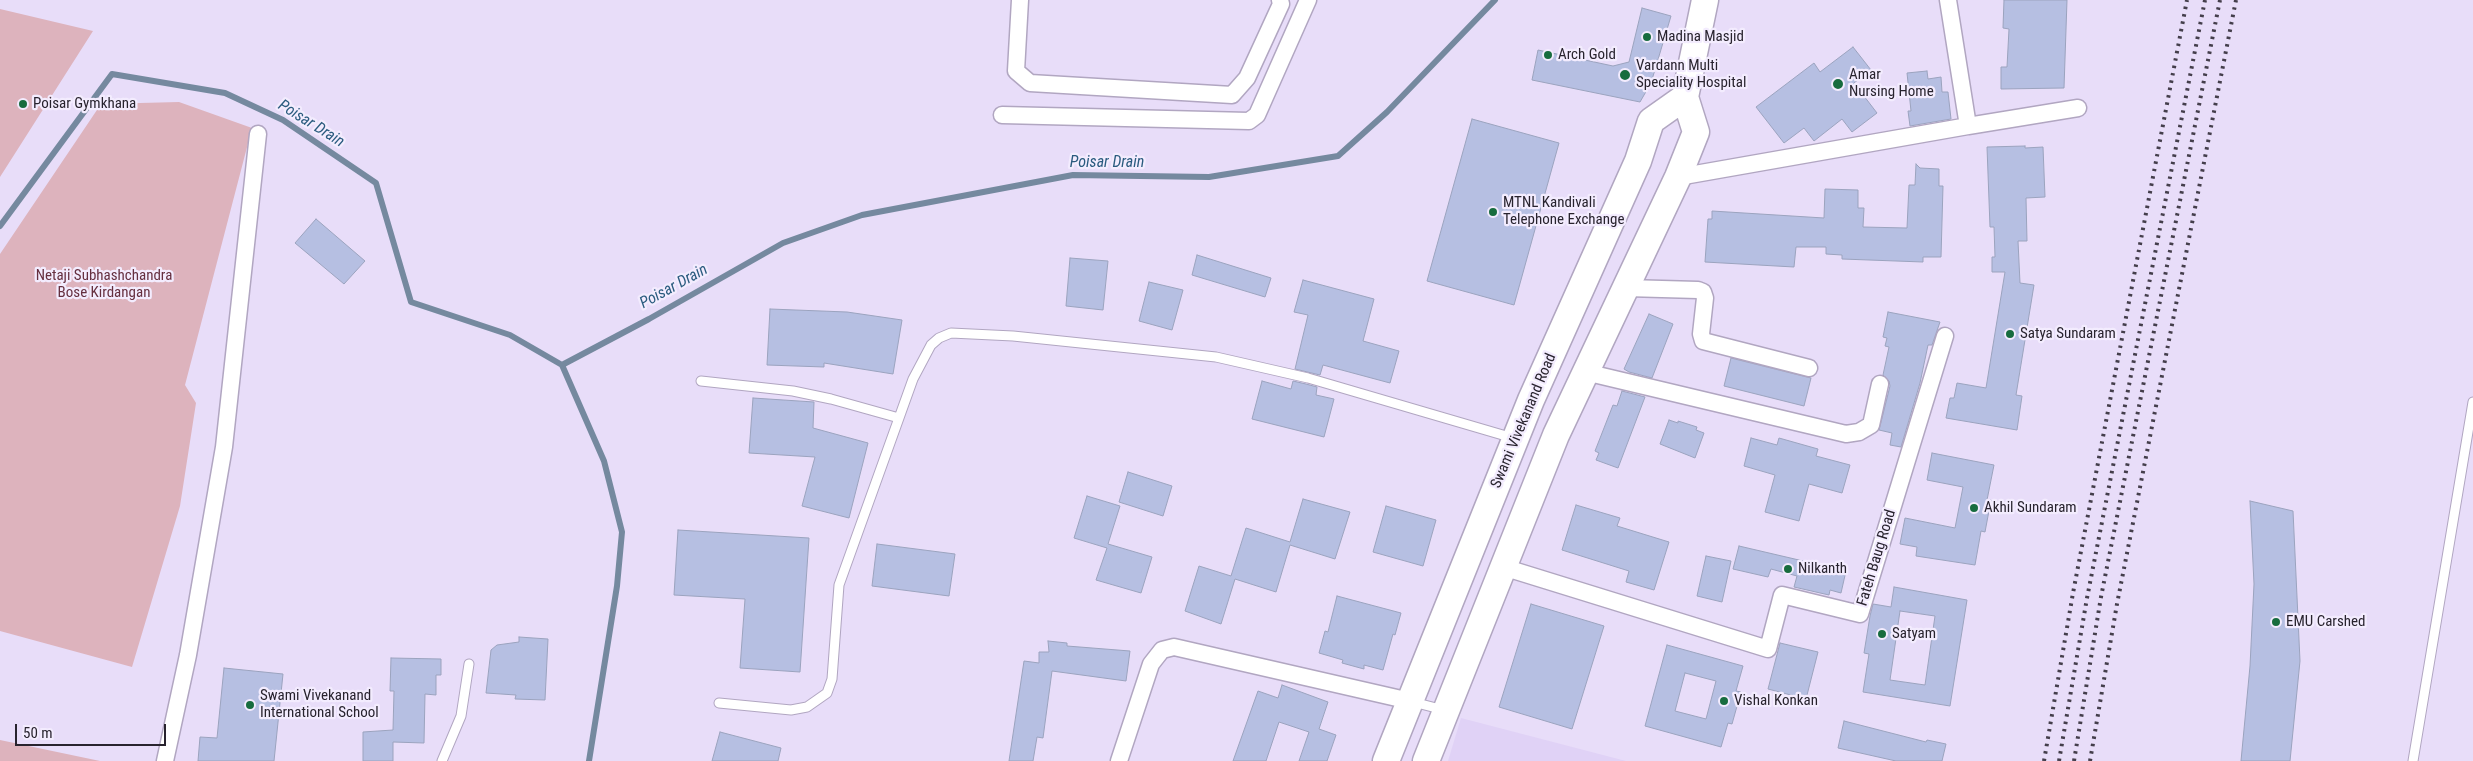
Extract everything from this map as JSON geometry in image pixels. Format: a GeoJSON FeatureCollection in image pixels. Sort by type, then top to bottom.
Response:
{"type":"FeatureCollection","features":[{"type":"Feature","properties":{"kind":"main road"},"geometry":{"type":"LineString","coordinates":[[1426,761],[1556,435],[1678,177],[1696,132],[1685,97],[1705,0]]}},
{"type":"Feature","properties":{"kind":"main road","name":"Swami Vivekanand Road"},"geometry":{"type":"LineString","coordinates":[[1386,761],[1516,438],[1638,161],[1651,122],[1685,97]]}},
{"type":"Feature","properties":{"kind":"street"},"geometry":{"type":"LineString","coordinates":[[1020,0],[1016,71],[1030,83],[1232,95],[1247,78],[1281,4],[1280,0]]}},
{"type":"Feature","properties":{"kind":"street"},"geometry":{"type":"LineString","coordinates":[[1002,115],[1249,121],[1258,115],[1308,0]]}},
{"type":"Feature","properties":{"kind":"street"},"geometry":{"type":"LineString","coordinates":[[1948,0],[1968,126]]}},
{"type":"Feature","properties":{"kind":"street"},"geometry":{"type":"LineString","coordinates":[[1678,177],[2078,108]]}},
{"type":"Feature","properties":{"kind":"street"},"geometry":{"type":"LineString","coordinates":[[165,761],[188,655],[224,447],[258,134]]}},
{"type":"Feature","properties":{"kind":"street"},"geometry":{"type":"LineString","coordinates":[[1626,288],[1698,290],[1703,292],[1705,298],[1701,334],[1703,341],[1809,368]]}},
{"type":"Feature","properties":{"kind":"street","name":"Fateh Baug Road"},"geometry":{"type":"LineString","coordinates":[[1503,567],[1768,649],[1782,596],[1860,614],[1945,336]]}},
{"type":"Feature","properties":{"kind":"street"},"geometry":{"type":"LineString","coordinates":[[1586,372],[1846,434],[1859,432],[1872,425],[1880,384]]}},
{"type":"Feature","properties":{"kind":"street"},"geometry":{"type":"LineString","coordinates":[[1119,761],[1151,664],[1162,650],[1174,648],[1410,701]]}},
{"type":"Feature","properties":{"kind":"lane"},"geometry":{"type":"LineString","coordinates":[[719,704],[791,710],[808,707],[826,693],[832,679],[839,586],[913,379],[931,345],[939,338],[951,333],[1013,336],[1216,357],[1308,378],[1516,438]]}},
{"type":"Feature","properties":{"kind":"lane"},"geometry":{"type":"LineString","coordinates":[[701,381],[793,391],[831,399],[899,418]]}},
{"type":"Feature","properties":{"kind":"lane"},"geometry":{"type":"LineString","coordinates":[[2413,761],[2473,402]]}},
{"type":"Feature","properties":{"kind":"lane"},"geometry":{"type":"LineString","coordinates":[[442,761],[461,716],[469,664]]}},
{"type":"Feature","properties":{"kind":"lane"},"geometry":{"type":"LineString","coordinates":[[1410,701],[1446,711]]}},
{"type":"Feature","properties":{"kind":"shaded area"},"geometry":{"type":"Polygon","coordinates":[[[1461,718],[1626,761],[1448,761],[1461,718]]]}},
{"type":"Feature","properties":{"kind":"green space","name":"Poisar Gymkhana"},"geometry":{"type":"Polygon","coordinates":[[[0,9],[93,31],[0,177],[0,9]]]}},
{"type":"Feature","properties":{"kind":"green space","name":"Netaji Subhashchandra Bose Kirdangan"},"geometry":{"type":"Polygon","coordinates":[[[179,102],[252,128],[185,385],[196,403],[180,506],[132,667],[0,631],[0,254],[101,104],[179,102]]]}},
{"type":"Feature","properties":{"kind":"green space"},"geometry":{"type":"Polygon","coordinates":[[[0,740],[100,761],[0,761],[0,740]]]}},
{"type":"Feature","properties":{"kind":"building"},"geometry":{"type":"Polygon","coordinates":[[[2004,0],[2067,0],[2064,88],[2001,89],[2001,67],[2007,67],[2009,29],[2003,28],[2004,0]]]}},
{"type":"Feature","properties":{"kind":"building","name":"Arch Gold"},"geometry":{"type":"Polygon","coordinates":[[[1642,8],[1671,16],[1651,83],[1640,102],[1532,80],[1538,50],[1613,66],[1629,62],[1642,8]]]}},
{"type":"Feature","properties":{"kind":"building"},"geometry":{"type":"Polygon","coordinates":[[[1853,47],[1871,70],[1854,83],[1877,113],[1852,132],[1842,119],[1814,141],[1804,128],[1784,143],[1756,107],[1814,63],[1820,72],[1853,47]]]}},
{"type":"Feature","properties":{"kind":"building"},"geometry":{"type":"Polygon","coordinates":[[[1927,71],[1928,79],[1941,77],[1942,92],[1948,92],[1951,119],[1910,126],[1908,111],[1911,111],[1907,73],[1927,71]]]}},
{"type":"Feature","properties":{"kind":"building","name":"MTNL Kandivali Telephone Exchange"},"geometry":{"type":"Polygon","coordinates":[[[1472,119],[1559,143],[1514,305],[1427,281],[1472,119]]]}},
{"type":"Feature","properties":{"kind":"building"},"geometry":{"type":"Polygon","coordinates":[[[2025,146],[2025,148],[2043,147],[2045,197],[2026,198],[2027,241],[2018,241],[2020,283],[2034,285],[2016,395],[2022,396],[2017,430],[1946,418],[1950,398],[1954,398],[1957,383],[1986,388],[2005,272],[1992,272],[1992,257],[1995,257],[1994,227],[1990,227],[1987,147],[2025,146]]]}},
{"type":"Feature","properties":{"kind":"building"},"geometry":{"type":"Polygon","coordinates":[[[1916,164],[1920,168],[1939,169],[1939,186],[1943,186],[1941,257],[1923,257],[1923,262],[1842,259],[1842,255],[1826,254],[1826,247],[1796,247],[1794,267],[1705,262],[1708,219],[1712,219],[1712,211],[1824,218],[1825,189],[1858,190],[1858,208],[1864,208],[1863,227],[1907,228],[1909,185],[1915,185],[1916,164]]]}},
{"type":"Feature","properties":{"kind":"building"},"geometry":{"type":"Polygon","coordinates":[[[316,219],[365,261],[344,284],[295,243],[316,219]]]}},
{"type":"Feature","properties":{"kind":"building"},"geometry":{"type":"Polygon","coordinates":[[[1197,255],[1271,278],[1265,297],[1192,275],[1197,255]]]}},
{"type":"Feature","properties":{"kind":"building"},"geometry":{"type":"Polygon","coordinates":[[[1070,258],[1108,261],[1103,310],[1066,306],[1070,258]]]}},
{"type":"Feature","properties":{"kind":"building"},"geometry":{"type":"Polygon","coordinates":[[[1303,280],[1374,299],[1363,341],[1399,351],[1390,383],[1323,365],[1320,375],[1295,369],[1308,315],[1294,312],[1303,280]]]}},
{"type":"Feature","properties":{"kind":"building"},"geometry":{"type":"Polygon","coordinates":[[[1149,282],[1183,290],[1172,330],[1139,321],[1149,282]]]}},
{"type":"Feature","properties":{"kind":"building"},"geometry":{"type":"Polygon","coordinates":[[[770,309],[847,312],[902,320],[893,374],[824,363],[824,367],[767,365],[770,309]]]}},
{"type":"Feature","properties":{"kind":"building"},"geometry":{"type":"Polygon","coordinates":[[[1888,312],[1940,322],[1932,345],[1928,345],[1920,383],[1901,447],[1890,445],[1892,433],[1879,430],[1890,386],[1889,381],[1883,375],[1889,347],[1885,346],[1887,338],[1883,337],[1888,312]]]}},
{"type":"Feature","properties":{"kind":"building"},"geometry":{"type":"Polygon","coordinates":[[[1649,314],[1673,324],[1652,378],[1624,369],[1649,314]]]}},
{"type":"Feature","properties":{"kind":"building"},"geometry":{"type":"Polygon","coordinates":[[[1731,358],[1811,378],[1804,406],[1724,386],[1731,358]]]}},
{"type":"Feature","properties":{"kind":"building"},"geometry":{"type":"Polygon","coordinates":[[[1262,381],[1291,389],[1293,381],[1306,384],[1317,387],[1316,395],[1334,399],[1324,437],[1252,419],[1262,381]]]}},
{"type":"Feature","properties":{"kind":"building"},"geometry":{"type":"Polygon","coordinates":[[[1622,391],[1645,397],[1618,468],[1596,460],[1599,453],[1595,451],[1613,405],[1617,406],[1622,391]]]}},
{"type":"Feature","properties":{"kind":"building"},"geometry":{"type":"Polygon","coordinates":[[[753,398],[814,402],[813,428],[868,443],[849,518],[802,506],[815,457],[749,453],[753,398]]]}},
{"type":"Feature","properties":{"kind":"building"},"geometry":{"type":"Polygon","coordinates":[[[1669,420],[1697,427],[1696,430],[1704,433],[1695,458],[1660,444],[1669,420]]]}},
{"type":"Feature","properties":{"kind":"building"},"geometry":{"type":"Polygon","coordinates":[[[1751,438],[1777,445],[1779,438],[1818,449],[1816,456],[1850,465],[1842,493],[1809,484],[1799,521],[1765,512],[1775,475],[1744,466],[1751,438]]]}},
{"type":"Feature","properties":{"kind":"building","name":"Akhil Sundaram"},"geometry":{"type":"Polygon","coordinates":[[[1932,453],[1994,465],[1987,500],[1991,500],[1985,532],[1981,531],[1975,565],[1916,556],[1917,547],[1900,544],[1905,518],[1955,528],[1963,487],[1927,480],[1932,453]]]}},
{"type":"Feature","properties":{"kind":"building"},"geometry":{"type":"Polygon","coordinates":[[[1128,472],[1172,486],[1163,516],[1119,502],[1128,472]]]}},
{"type":"Feature","properties":{"kind":"building"},"geometry":{"type":"Polygon","coordinates":[[[1087,496],[1120,506],[1108,544],[1152,557],[1141,593],[1096,580],[1107,548],[1074,538],[1087,496]]]}},
{"type":"Feature","properties":{"kind":"building"},"geometry":{"type":"Polygon","coordinates":[[[1303,499],[1350,512],[1335,559],[1290,545],[1276,592],[1235,579],[1221,624],[1185,611],[1199,566],[1231,576],[1246,528],[1290,542],[1303,499]]]}},
{"type":"Feature","properties":{"kind":"building","name":"EMU Carshed"},"geometry":{"type":"Polygon","coordinates":[[[2250,501],[2293,511],[2300,661],[2290,761],[2241,761],[2250,666],[2254,584],[2250,501]]]}},
{"type":"Feature","properties":{"kind":"building"},"geometry":{"type":"Polygon","coordinates":[[[1576,505],[1620,518],[1617,526],[1669,542],[1654,590],[1626,582],[1629,571],[1562,550],[1576,505]]]}},
{"type":"Feature","properties":{"kind":"building"},"geometry":{"type":"Polygon","coordinates":[[[1386,506],[1436,520],[1423,566],[1373,552],[1386,506]]]}},
{"type":"Feature","properties":{"kind":"building"},"geometry":{"type":"Polygon","coordinates":[[[678,530],[809,538],[800,672],[740,668],[745,599],[674,595],[678,530]]]}},
{"type":"Feature","properties":{"kind":"building"},"geometry":{"type":"Polygon","coordinates":[[[877,544],[955,554],[949,596],[872,586],[877,544]]]}},
{"type":"Feature","properties":{"kind":"building","name":"Nilkanth"},"geometry":{"type":"Polygon","coordinates":[[[1739,546],[1846,571],[1841,593],[1830,590],[1829,595],[1794,587],[1797,576],[1771,569],[1768,577],[1733,569],[1739,546]]]}},
{"type":"Feature","properties":{"kind":"building"},"geometry":{"type":"Polygon","coordinates":[[[1706,556],[1731,561],[1722,602],[1697,596],[1706,556]]]}},
{"type":"Feature","properties":{"kind":"building","name":"Satyam"},"geometry":{"type":"Polygon","coordinates":[[[1894,587],[1967,600],[1950,706],[1863,692],[1869,654],[1864,653],[1873,604],[1891,607],[1894,587]],[[1900,611],[1890,680],[1925,685],[1935,616],[1900,611]]]}},
{"type":"Feature","properties":{"kind":"building"},"geometry":{"type":"Polygon","coordinates":[[[1337,596],[1401,613],[1383,670],[1364,665],[1364,669],[1342,663],[1343,660],[1319,653],[1325,631],[1328,632],[1337,596]]]}},
{"type":"Feature","properties":{"kind":"building"},"geometry":{"type":"Polygon","coordinates":[[[1531,604],[1604,626],[1572,729],[1499,707],[1531,604]]]}},
{"type":"Feature","properties":{"kind":"building"},"geometry":{"type":"Polygon","coordinates":[[[519,637],[548,639],[545,700],[515,699],[516,695],[486,693],[491,650],[497,645],[519,642],[519,637]]]}},
{"type":"Feature","properties":{"kind":"building"},"geometry":{"type":"Polygon","coordinates":[[[1048,641],[1067,643],[1067,646],[1130,651],[1126,681],[1052,671],[1043,738],[1037,737],[1033,761],[1009,761],[1024,661],[1039,663],[1039,652],[1049,652],[1048,641]]]}},
{"type":"Feature","properties":{"kind":"building"},"geometry":{"type":"Polygon","coordinates":[[[1780,643],[1818,652],[1806,699],[1768,689],[1780,643]]]}},
{"type":"Feature","properties":{"kind":"building","name":"Vishal Konkan"},"geometry":{"type":"Polygon","coordinates":[[[1667,645],[1743,666],[1736,691],[1741,692],[1732,724],[1728,723],[1721,747],[1645,726],[1667,645]],[[1685,673],[1675,711],[1706,719],[1716,681],[1685,673]]]}},
{"type":"Feature","properties":{"kind":"building"},"geometry":{"type":"Polygon","coordinates":[[[391,658],[441,659],[441,675],[436,675],[436,695],[425,694],[424,743],[393,742],[393,761],[363,761],[363,732],[393,730],[394,691],[390,691],[391,658]]]}},
{"type":"Feature","properties":{"kind":"building","name":"Swami Vivekanand International School"},"geometry":{"type":"Polygon","coordinates":[[[224,668],[283,674],[274,761],[198,761],[200,737],[217,738],[224,668]]]}},
{"type":"Feature","properties":{"kind":"building"},"geometry":{"type":"Polygon","coordinates":[[[1282,685],[1328,702],[1319,729],[1336,735],[1327,761],[1299,761],[1309,732],[1279,722],[1266,761],[1233,761],[1258,691],[1278,698],[1282,685]]]}},
{"type":"Feature","properties":{"kind":"building"},"geometry":{"type":"Polygon","coordinates":[[[1844,721],[1926,742],[1927,740],[1946,744],[1942,761],[1896,761],[1838,748],[1844,721]]]}},
{"type":"Feature","properties":{"kind":"building"},"geometry":{"type":"Polygon","coordinates":[[[720,732],[781,748],[778,761],[712,761],[720,732]]]}},
{"type":"Feature","properties":{"kind":"waterway","name":"Poisar Drain"},"geometry":{"type":"LineString","coordinates":[[0,226],[112,74],[225,93],[283,120],[376,183],[411,302],[510,335],[562,365],[649,319],[783,243],[862,215],[1073,175],[1209,177],[1338,156],[1387,112],[1495,0]]}},
{"type":"Feature","properties":{"kind":"waterway"},"geometry":{"type":"LineString","coordinates":[[562,365],[604,461],[622,532],[617,586],[589,761]]}},
{"type":"Feature","properties":{"kind":"railway"},"geometry":{"type":"LineString","coordinates":[[2044,761],[2073,593],[2187,0]]}},
{"type":"Feature","properties":{"kind":"railway"},"geometry":{"type":"LineString","coordinates":[[2059,761],[2087,598],[2205,0]]}},
{"type":"Feature","properties":{"kind":"railway"},"geometry":{"type":"LineString","coordinates":[[2074,761],[2101,597],[2220,0]]}},
{"type":"Feature","properties":{"kind":"railway"},"geometry":{"type":"LineString","coordinates":[[2090,761],[2117,604],[2236,0]]}},
{"type":"Feature","properties":{"kind":"place","name":"Madina Masjid"},"geometry":{"type":"Point","coordinates":[1647,37]}},
{"type":"Feature","properties":{"kind":"place","name":"Arch Gold"},"geometry":{"type":"Point","coordinates":[1548,55]}},
{"type":"Feature","properties":{"kind":"place","name":"Vardann Multi Speciality Hospital"},"geometry":{"type":"Point","coordinates":[1625,75]}},
{"type":"Feature","properties":{"kind":"place","name":"Amar Nursing Home"},"geometry":{"type":"Point","coordinates":[1838,84]}},
{"type":"Feature","properties":{"kind":"place","name":"Poisar Gymkhana"},"geometry":{"type":"Point","coordinates":[23,104]}},
{"type":"Feature","properties":{"kind":"place","name":"MTNL Kandivali Telephone Exchange"},"geometry":{"type":"Point","coordinates":[1493,212]}},
{"type":"Feature","properties":{"kind":"place","name":"Satya Sundaram"},"geometry":{"type":"Point","coordinates":[2010,334]}},
{"type":"Feature","properties":{"kind":"place","name":"Akhil Sundaram"},"geometry":{"type":"Point","coordinates":[1974,508]}},
{"type":"Feature","properties":{"kind":"place","name":"Nilkanth"},"geometry":{"type":"Point","coordinates":[1788,569]}},
{"type":"Feature","properties":{"kind":"place","name":"EMU Carshed"},"geometry":{"type":"Point","coordinates":[2276,622]}},
{"type":"Feature","properties":{"kind":"place","name":"Satyam"},"geometry":{"type":"Point","coordinates":[1882,634]}},
{"type":"Feature","properties":{"kind":"place","name":"Vishal Konkan"},"geometry":{"type":"Point","coordinates":[1724,701]}},
{"type":"Feature","properties":{"kind":"place","name":"Swami Vivekanand International School"},"geometry":{"type":"Point","coordinates":[250,705]}}]}
